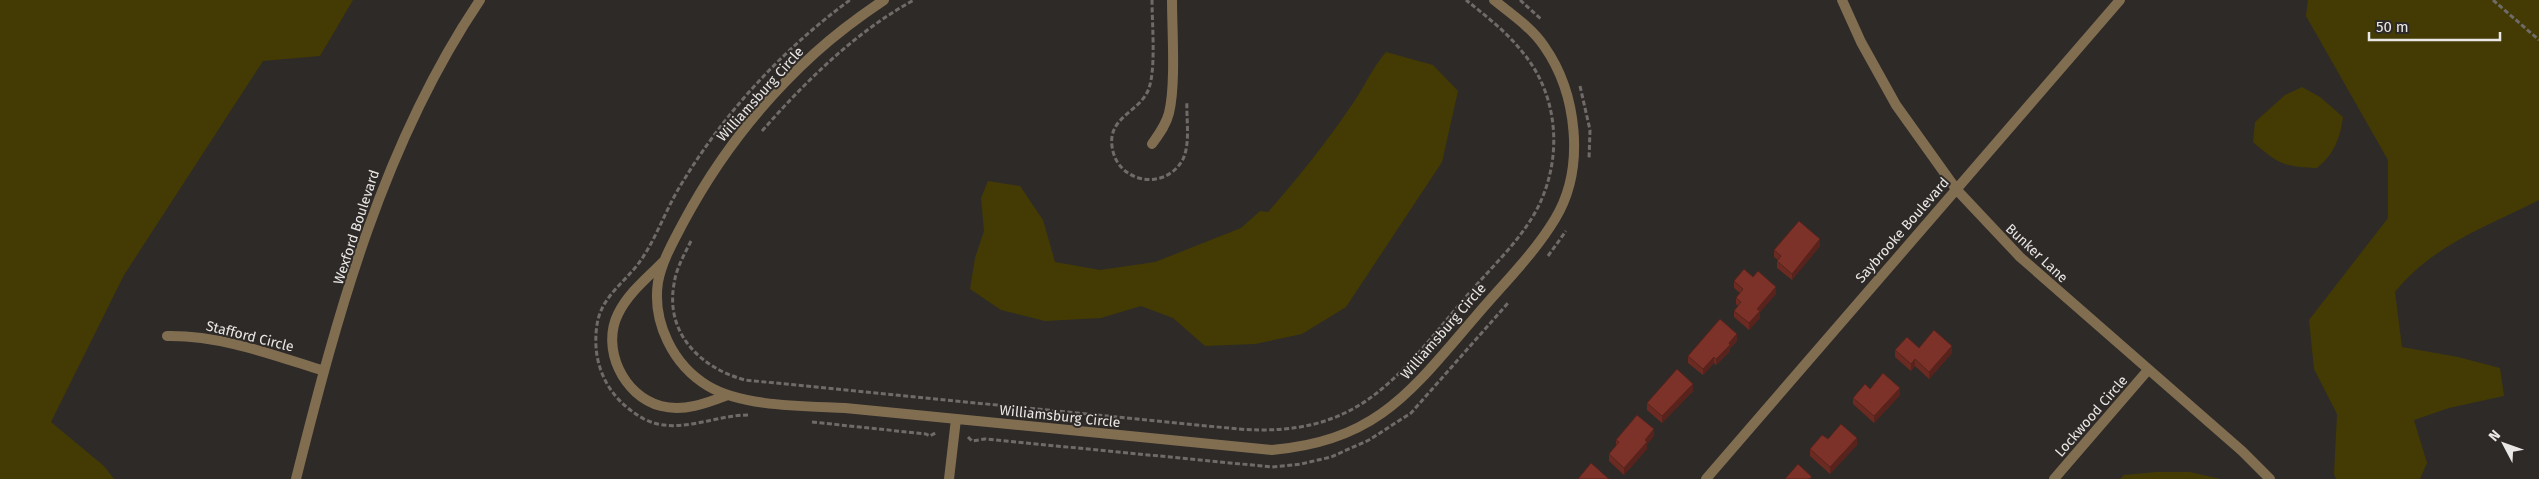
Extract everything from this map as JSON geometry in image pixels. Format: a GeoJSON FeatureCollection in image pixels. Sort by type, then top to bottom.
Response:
{"type":"FeatureCollection","features":[{"type":"Feature","properties":{"kind":"street","name":"Wexford Boulevard"},"geometry":{"type":"LineString","coordinates":[[296,479],[324,371],[372,217],[391,165],[410,121],[436,71],[480,0]]}},
{"type":"Feature","properties":{"kind":"street","name":"Williamsburg Circle"},"geometry":{"type":"LineString","coordinates":[[884,0],[815,54],[737,136],[694,202],[665,260],[658,281],[658,304],[662,326],[669,345],[679,360],[694,376],[708,386],[728,395],[798,406],[956,419],[1272,450],[1300,448],[1328,442],[1390,409],[1445,352],[1534,248],[1556,218],[1569,178],[1575,136],[1565,87],[1554,62],[1543,45],[1525,25],[1494,0]]}},
{"type":"Feature","properties":{"kind":"street"},"geometry":{"type":"LineString","coordinates":[[1152,144],[1162,130],[1169,113],[1172,90],[1172,0]]}},
{"type":"Feature","properties":{"kind":"street","name":"Bunker Lane"},"geometry":{"type":"LineString","coordinates":[[1842,0],[1861,42],[1896,105],[1956,189],[2020,257],[2242,451],[2270,479]]}},
{"type":"Feature","properties":{"kind":"street","name":"Saybrooke Boulevard"},"geometry":{"type":"LineString","coordinates":[[1706,479],[2120,0]]}},
{"type":"Feature","properties":{"kind":"street"},"geometry":{"type":"LineString","coordinates":[[665,260],[634,292],[618,313],[612,332],[613,352],[622,376],[641,396],[661,406],[678,408],[702,405],[728,395]]}},
{"type":"Feature","properties":{"kind":"street","name":"Stafford Circle"},"geometry":{"type":"LineString","coordinates":[[167,336],[191,336],[214,339],[324,371]]}},
{"type":"Feature","properties":{"kind":"street","name":"Lockwood Circle"},"geometry":{"type":"LineString","coordinates":[[2054,479],[2148,370]]}},
{"type":"Feature","properties":{"kind":"street"},"geometry":{"type":"LineString","coordinates":[[949,479],[956,419]]}},
{"type":"Feature","properties":{"kind":"path"},"geometry":{"type":"LineString","coordinates":[[757,416],[732,415],[693,425],[665,425],[646,420],[620,403],[606,385],[598,364],[595,348],[597,323],[603,306],[614,289],[642,259],[682,183],[734,110],[777,61],[823,20],[850,0]]}},
{"type":"Feature","properties":{"kind":"path"},"geometry":{"type":"LineString","coordinates":[[760,133],[797,92],[833,58],[875,25],[914,0]]}},
{"type":"Feature","properties":{"kind":"path"},"geometry":{"type":"LineString","coordinates":[[694,234],[675,278],[673,299],[675,313],[683,337],[693,351],[703,361],[726,375],[745,380],[1238,429],[1282,431],[1325,422],[1348,412],[1392,380],[1516,239],[1538,206],[1548,182],[1554,153],[1554,126],[1548,99],[1538,76],[1524,54],[1501,29],[1466,0]]}},
{"type":"Feature","properties":{"kind":"path"},"geometry":{"type":"LineString","coordinates":[[1520,0],[1543,22]]}},
{"type":"Feature","properties":{"kind":"path"},"geometry":{"type":"LineString","coordinates":[[2493,0],[2539,40]]}},
{"type":"Feature","properties":{"kind":"path"},"geometry":{"type":"LineString","coordinates":[[1579,83],[1590,130],[1588,162]]}},
{"type":"Feature","properties":{"kind":"path"},"geometry":{"type":"LineString","coordinates":[[1546,258],[1566,229]]}},
{"type":"Feature","properties":{"kind":"path"},"geometry":{"type":"LineString","coordinates":[[810,422],[926,434],[930,436],[935,431],[967,436],[972,441],[994,440],[1272,467],[1301,464],[1331,457],[1370,440],[1411,413],[1514,296]]}},
{"type":"Feature","properties":{"kind":"shaded area"},"geometry":{"type":"Polygon","coordinates":[[[0,0],[353,0],[320,56],[263,61],[124,275],[51,422],[104,466],[114,479],[0,479],[0,0]]]}},
{"type":"Feature","properties":{"kind":"shaded area"},"geometry":{"type":"Polygon","coordinates":[[[2308,0],[2539,0],[2539,200],[2480,228],[2444,249],[2410,275],[2395,292],[2402,347],[2458,357],[2500,368],[2504,396],[2449,408],[2414,420],[2427,463],[2420,479],[2336,479],[2334,474],[2337,414],[2314,369],[2309,320],[2388,218],[2388,160],[2306,16],[2308,0]]]}},
{"type":"Feature","properties":{"kind":"shaded area"},"geometry":{"type":"Polygon","coordinates":[[[1386,52],[1433,65],[1458,91],[1442,162],[1346,307],[1302,334],[1255,344],[1205,346],[1173,318],[1141,306],[1101,318],[1045,321],[1001,310],[970,289],[975,258],[984,231],[981,198],[988,181],[1020,186],[1043,220],[1055,262],[1100,270],[1155,262],[1241,228],[1260,211],[1268,212],[1332,133],[1386,52]]]}},
{"type":"Feature","properties":{"kind":"shaded area"},"geometry":{"type":"Polygon","coordinates":[[[2302,87],[2320,97],[2343,117],[2340,132],[2332,152],[2317,168],[2297,167],[2282,163],[2253,142],[2255,122],[2285,95],[2302,87]]]}},
{"type":"Feature","properties":{"kind":"shaded area"},"geometry":{"type":"Polygon","coordinates":[[[2156,472],[2190,472],[2220,479],[2120,479],[2124,475],[2156,472]]]}},
{"type":"Feature","properties":{"kind":"building"},"geometry":{"type":"Polygon","coordinates":[[[1799,221],[1820,239],[1792,274],[1777,261],[1781,256],[1774,250],[1799,221]]]}},
{"type":"Feature","properties":{"kind":"building"},"geometry":{"type":"Polygon","coordinates":[[[1744,269],[1753,277],[1758,271],[1776,287],[1757,309],[1760,311],[1749,323],[1734,311],[1741,302],[1736,298],[1743,289],[1734,281],[1744,269]]]}},
{"type":"Feature","properties":{"kind":"building"},"geometry":{"type":"Polygon","coordinates":[[[1720,319],[1737,334],[1729,343],[1730,345],[1716,359],[1714,357],[1703,369],[1688,356],[1720,319]]]}},
{"type":"Feature","properties":{"kind":"building"},"geometry":{"type":"Polygon","coordinates":[[[1934,330],[1952,346],[1929,372],[1915,359],[1911,364],[1895,350],[1907,337],[1919,348],[1934,330]]]}},
{"type":"Feature","properties":{"kind":"building"},"geometry":{"type":"Polygon","coordinates":[[[1677,369],[1693,384],[1662,416],[1647,403],[1677,369]]]}},
{"type":"Feature","properties":{"kind":"building"},"geometry":{"type":"Polygon","coordinates":[[[1883,373],[1900,388],[1874,416],[1853,398],[1865,384],[1870,389],[1883,373]]]}},
{"type":"Feature","properties":{"kind":"building"},"geometry":{"type":"Polygon","coordinates":[[[1637,415],[1654,429],[1645,440],[1647,442],[1624,468],[1609,454],[1619,442],[1616,440],[1637,415]]]}},
{"type":"Feature","properties":{"kind":"building"},"geometry":{"type":"Polygon","coordinates":[[[1841,424],[1857,438],[1830,467],[1810,449],[1822,435],[1828,439],[1841,424]]]}},
{"type":"Feature","properties":{"kind":"building"},"geometry":{"type":"Polygon","coordinates":[[[1591,463],[1609,479],[1578,479],[1591,463]]]}},
{"type":"Feature","properties":{"kind":"building"},"geometry":{"type":"Polygon","coordinates":[[[1798,464],[1812,477],[1809,479],[1785,479],[1798,464]]]}}]}
